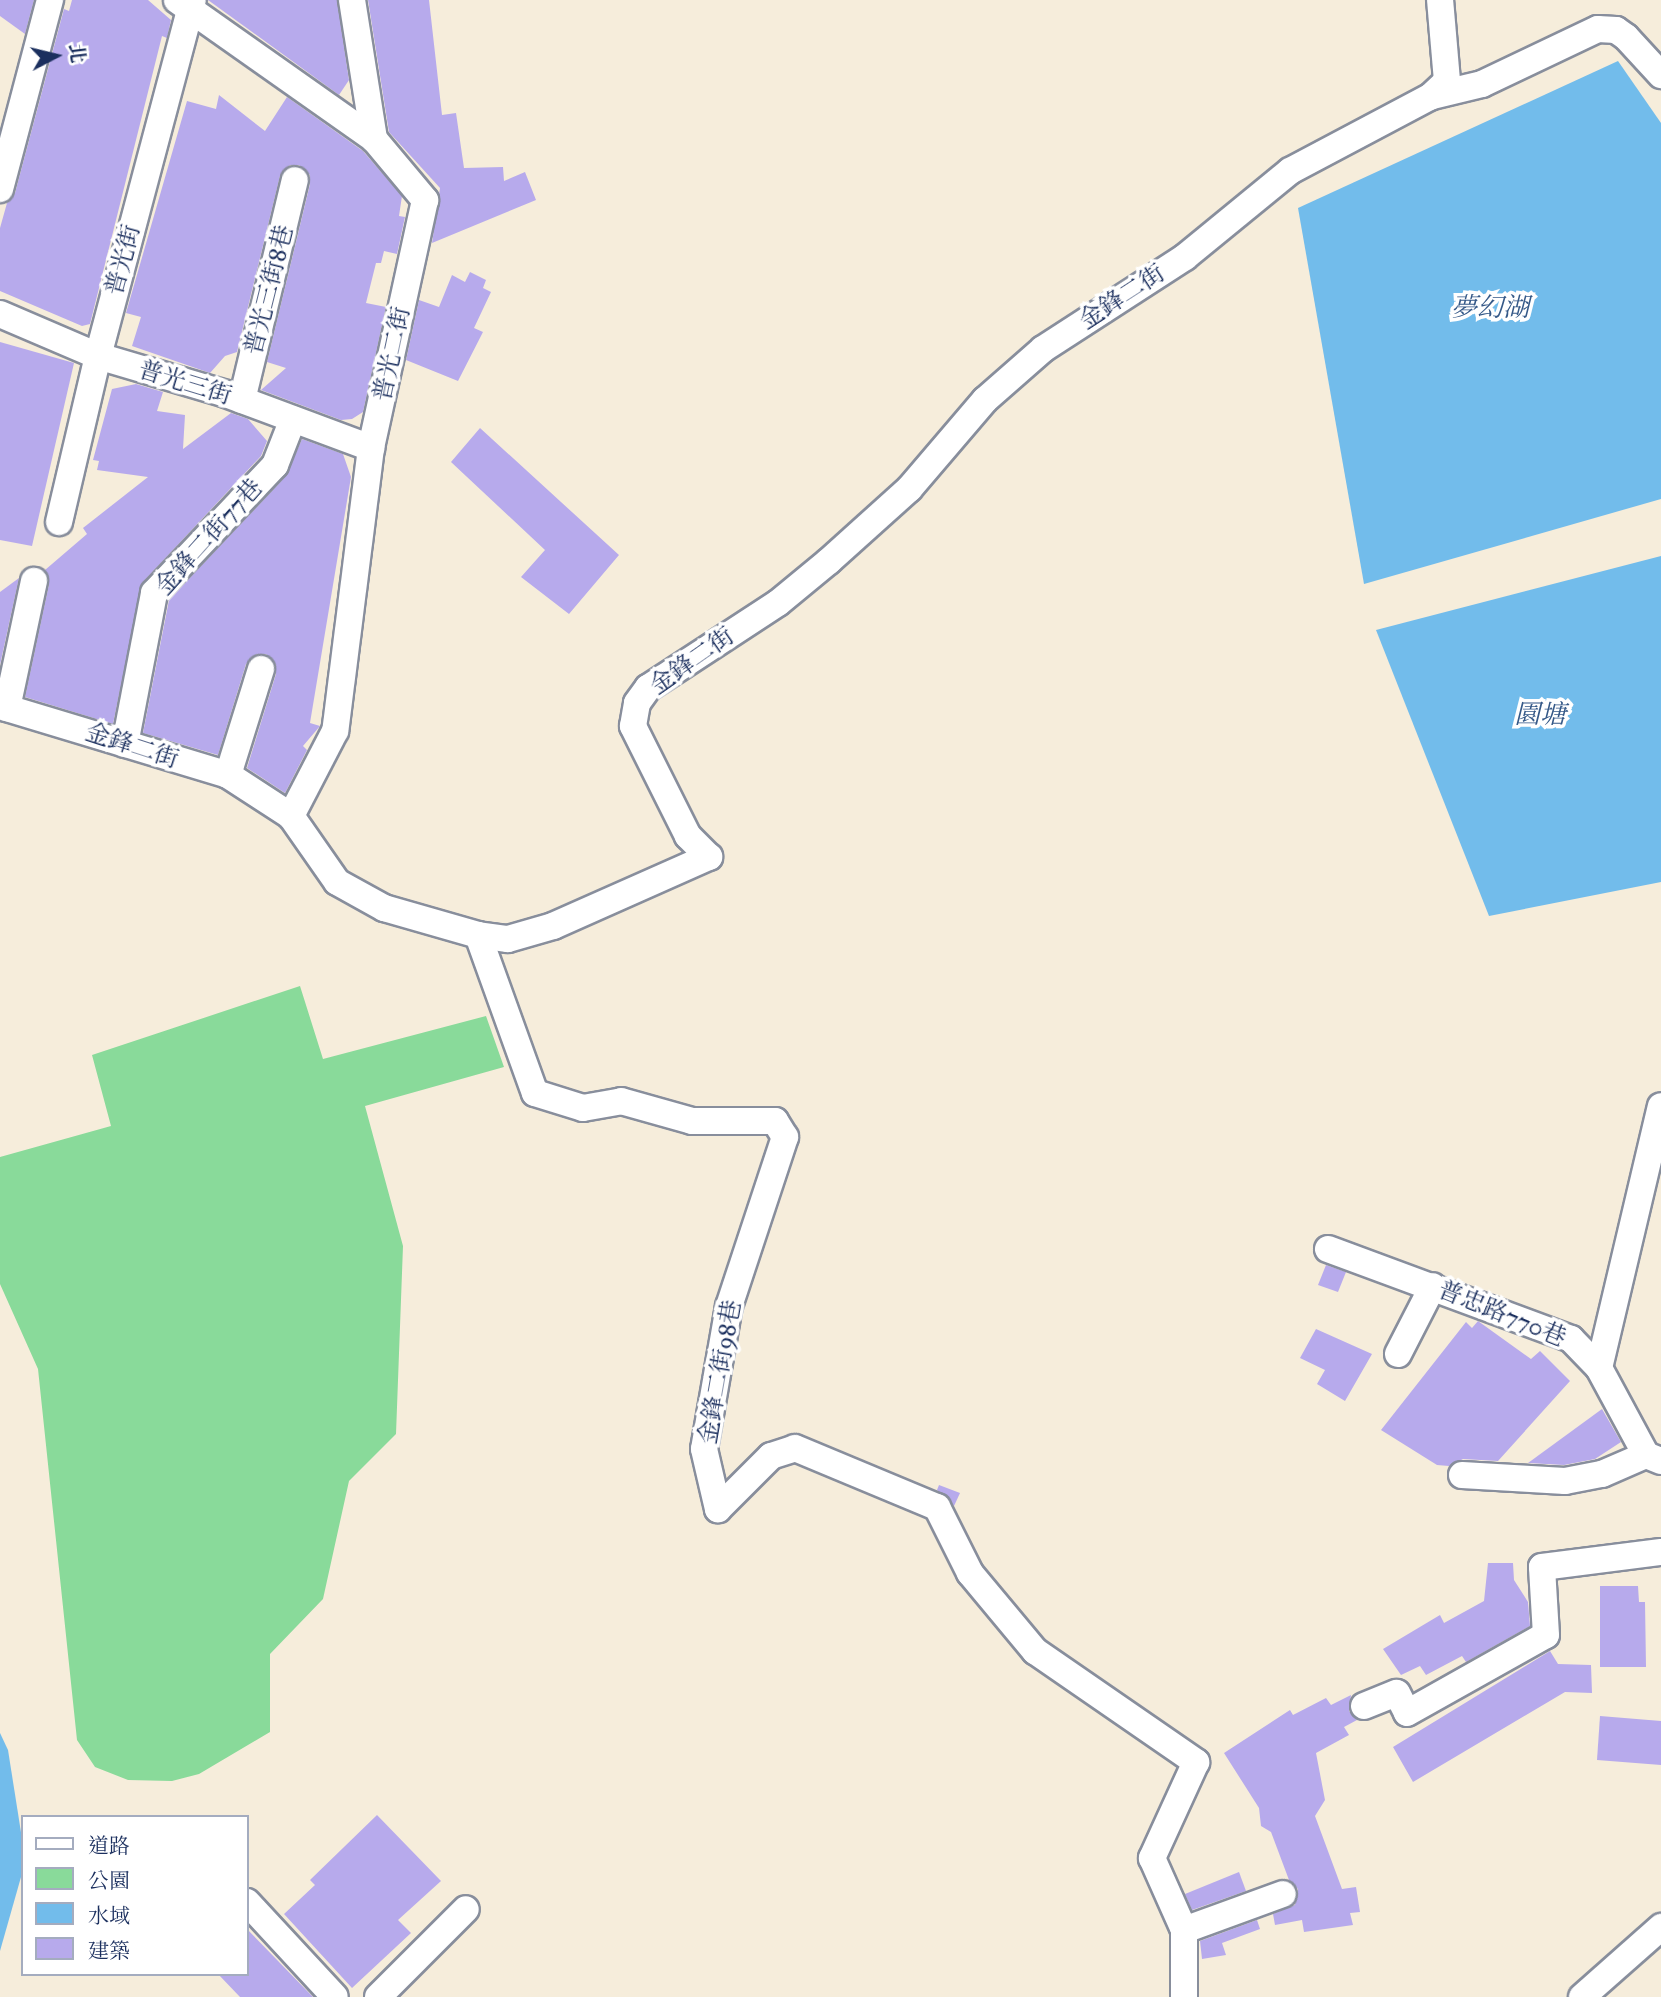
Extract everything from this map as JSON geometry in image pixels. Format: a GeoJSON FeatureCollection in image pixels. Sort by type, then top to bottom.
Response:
{"type":"FeatureCollection","features":[{"type":"Feature","properties":{"kind":"street"},"geometry":{"type":"LineString","coordinates":[[0,189],[50,0]]}},
{"type":"Feature","properties":{"kind":"street"},"geometry":{"type":"LineString","coordinates":[[352,0],[374,139]]}},
{"type":"Feature","properties":{"kind":"street"},"geometry":{"type":"LineString","coordinates":[[1430,97],[1447,81],[1440,0]]}},
{"type":"Feature","properties":{"kind":"street","name":"普光二街"},"geometry":{"type":"LineString","coordinates":[[187,3],[374,139],[425,200],[371,448],[335,731],[291,816]]}},
{"type":"Feature","properties":{"kind":"street","name":"普光街"},"geometry":{"type":"LineString","coordinates":[[59,522],[187,3]]}},
{"type":"Feature","properties":{"kind":"street"},"geometry":{"type":"LineString","coordinates":[[1430,97],[1482,84],[1598,29],[1616,30],[1626,37],[1661,75]]}},
{"type":"Feature","properties":{"kind":"street","name":"金鋒二街"},"geometry":{"type":"LineString","coordinates":[[4,707],[228,775],[291,816],[337,882],[384,908],[478,935],[508,939],[553,926],[709,857],[688,836],[633,726],[637,703],[648,688],[778,603],[829,561],[909,489],[985,400],[1043,349],[1185,257],[1290,171],[1430,97]]}},
{"type":"Feature","properties":{"kind":"street","name":"普光三街8巷"},"geometry":{"type":"LineString","coordinates":[[242,401],[295,180]]}},
{"type":"Feature","properties":{"kind":"street","name":"普光三街"},"geometry":{"type":"LineString","coordinates":[[0,314],[98,356],[242,401],[371,448]]}},
{"type":"Feature","properties":{"kind":"street","name":"金鋒二街77巷"},"geometry":{"type":"LineString","coordinates":[[125,744],[154,593],[275,465],[293,419]]}},
{"type":"Feature","properties":{"kind":"street"},"geometry":{"type":"LineString","coordinates":[[4,707],[34,581]]}},
{"type":"Feature","properties":{"kind":"street"},"geometry":{"type":"LineString","coordinates":[[228,775],[261,668]]}},
{"type":"Feature","properties":{"kind":"street","name":"金鋒二街98巷"},"geometry":{"type":"LineString","coordinates":[[478,935],[535,1094],[583,1108],[621,1101],[692,1121],[775,1121],[785,1137],[727,1319],[704,1449],[718,1509],[771,1457],[795,1448],[937,1507],[970,1573],[1035,1651],[1196,1762],[1152,1858],[1184,1930],[1184,1997]]}},
{"type":"Feature","properties":{"kind":"street"},"geometry":{"type":"LineString","coordinates":[[1599,1368],[1661,1106]]}},
{"type":"Feature","properties":{"kind":"street","name":"普忠路770巷"},"geometry":{"type":"LineString","coordinates":[[1328,1249],[1571,1339],[1599,1368],[1654,1458]]}},
{"type":"Feature","properties":{"kind":"street"},"geometry":{"type":"LineString","coordinates":[[1398,1354],[1433,1286]]}},
{"type":"Feature","properties":{"kind":"street"},"geometry":{"type":"LineString","coordinates":[[1462,1475],[1565,1481],[1602,1474],[1654,1458]]}},
{"type":"Feature","properties":{"kind":"street"},"geometry":{"type":"LineString","coordinates":[[1364,1706],[1396,1693],[1407,1713],[1546,1635],[1542,1567],[1661,1552]]}},
{"type":"Feature","properties":{"kind":"street"},"geometry":{"type":"LineString","coordinates":[[1184,1930],[1283,1894]]}},
{"type":"Feature","properties":{"kind":"street"},"geometry":{"type":"LineString","coordinates":[[248,1903],[335,1997]]}},
{"type":"Feature","properties":{"kind":"street"},"geometry":{"type":"LineString","coordinates":[[378,1997],[466,1909]]}},
{"type":"Feature","properties":{"kind":"street"},"geometry":{"type":"LineString","coordinates":[[1590,1996],[1661,1927]]}},
{"type":"Feature","properties":{"kind":"green space"},"geometry":{"type":"Polygon","coordinates":[[[300,986],[323,1059],[486,1016],[504,1067],[365,1106],[403,1246],[396,1434],[349,1481],[323,1599],[270,1654],[270,1732],[199,1774],[172,1781],[128,1780],[95,1767],[77,1740],[38,1369],[0,1284],[0,1157],[111,1126],[92,1055],[300,986]]]}},
{"type":"Feature","properties":{"kind":"water","name":"夢幻湖"},"geometry":{"type":"Polygon","coordinates":[[[1618,61],[1661,123],[1661,499],[1364,584],[1298,208],[1618,61]]]}},
{"type":"Feature","properties":{"kind":"water","name":"園塘"},"geometry":{"type":"Polygon","coordinates":[[[1661,556],[1661,882],[1489,916],[1376,630],[1661,556]]]}},
{"type":"Feature","properties":{"kind":"water"},"geometry":{"type":"Polygon","coordinates":[[[0,1733],[8,1750],[21,1832],[21,1877],[0,1951],[0,1733]]]}},
{"type":"Feature","properties":{"kind":"building"},"geometry":{"type":"Polygon","coordinates":[[[0,0],[34,0],[25,34],[0,16],[0,0]]]}},
{"type":"Feature","properties":{"kind":"building"},"geometry":{"type":"Polygon","coordinates":[[[72,0],[148,0],[171,20],[167,38],[162,36],[90,324],[82,326],[0,291],[0,228],[7,203],[15,193],[64,9],[69,11],[72,0]]]}},
{"type":"Feature","properties":{"kind":"building"},"geometry":{"type":"Polygon","coordinates":[[[208,0],[337,0],[349,80],[339,95],[208,0]]]}},
{"type":"Feature","properties":{"kind":"building"},"geometry":{"type":"Polygon","coordinates":[[[368,0],[429,0],[442,115],[456,113],[464,168],[503,167],[504,181],[525,172],[536,200],[432,243],[440,188],[389,132],[368,0]]]}},
{"type":"Feature","properties":{"kind":"building"},"geometry":{"type":"Polygon","coordinates":[[[219,95],[265,131],[287,97],[363,151],[402,196],[399,216],[405,217],[397,254],[384,251],[381,263],[376,263],[366,303],[386,307],[363,412],[352,419],[341,420],[261,390],[286,368],[267,362],[310,184],[310,175],[299,165],[290,165],[280,176],[237,352],[225,356],[210,373],[132,346],[141,317],[126,313],[187,101],[216,109],[219,95]]]}},
{"type":"Feature","properties":{"kind":"building"},"geometry":{"type":"Polygon","coordinates":[[[470,272],[486,280],[483,288],[491,292],[474,328],[483,332],[458,381],[406,360],[419,300],[439,307],[452,275],[465,282],[470,272]]]}},
{"type":"Feature","properties":{"kind":"building"},"geometry":{"type":"Polygon","coordinates":[[[0,342],[74,363],[32,546],[0,540],[0,342]]]}},
{"type":"Feature","properties":{"kind":"building"},"geometry":{"type":"Polygon","coordinates":[[[136,384],[163,392],[157,411],[185,415],[183,449],[231,413],[248,419],[267,441],[261,456],[142,583],[113,724],[25,697],[49,584],[45,570],[87,534],[83,528],[148,477],[97,470],[99,461],[93,460],[112,389],[136,384]]]}},
{"type":"Feature","properties":{"kind":"building"},"geometry":{"type":"Polygon","coordinates":[[[480,428],[619,555],[569,614],[521,577],[545,550],[451,462],[480,428]]]}},
{"type":"Feature","properties":{"kind":"building"},"geometry":{"type":"Polygon","coordinates":[[[302,439],[343,454],[351,477],[310,723],[320,726],[303,746],[307,750],[285,793],[247,768],[276,674],[276,665],[266,654],[257,654],[246,664],[218,755],[143,733],[169,600],[286,476],[302,439]]]}},
{"type":"Feature","properties":{"kind":"building"},"geometry":{"type":"Polygon","coordinates":[[[19,578],[0,665],[0,592],[19,578]]]}},
{"type":"Feature","properties":{"kind":"building"},"geometry":{"type":"Polygon","coordinates":[[[1326,1265],[1346,1272],[1338,1292],[1318,1285],[1326,1265]]]}},
{"type":"Feature","properties":{"kind":"building"},"geometry":{"type":"Polygon","coordinates":[[[1478,1321],[1531,1359],[1540,1351],[1570,1381],[1498,1461],[1463,1459],[1449,1466],[1437,1465],[1381,1430],[1466,1322],[1472,1328],[1478,1321]]]}},
{"type":"Feature","properties":{"kind":"building"},"geometry":{"type":"Polygon","coordinates":[[[1316,1329],[1372,1354],[1345,1401],[1317,1384],[1325,1370],[1300,1358],[1316,1329]]]}},
{"type":"Feature","properties":{"kind":"building"},"geometry":{"type":"Polygon","coordinates":[[[1602,1409],[1621,1442],[1595,1459],[1564,1465],[1528,1463],[1602,1409]]]}},
{"type":"Feature","properties":{"kind":"building"},"geometry":{"type":"Polygon","coordinates":[[[939,1485],[960,1493],[954,1506],[937,1490],[939,1485]]]}},
{"type":"Feature","properties":{"kind":"building"},"geometry":{"type":"Polygon","coordinates":[[[1488,1563],[1513,1563],[1514,1580],[1528,1602],[1530,1626],[1466,1662],[1462,1656],[1426,1675],[1420,1666],[1401,1675],[1383,1649],[1440,1615],[1444,1623],[1484,1601],[1488,1563]]]}},
{"type":"Feature","properties":{"kind":"building"},"geometry":{"type":"Polygon","coordinates":[[[1600,1586],[1638,1586],[1639,1602],[1645,1602],[1646,1667],[1600,1667],[1600,1586]]]}},
{"type":"Feature","properties":{"kind":"building"},"geometry":{"type":"Polygon","coordinates":[[[1550,1651],[1558,1664],[1591,1665],[1592,1693],[1565,1692],[1413,1782],[1393,1747],[1550,1651]]]}},
{"type":"Feature","properties":{"kind":"building"},"geometry":{"type":"Polygon","coordinates":[[[1351,1695],[1349,1711],[1357,1720],[1344,1727],[1349,1735],[1316,1753],[1325,1800],[1315,1816],[1342,1889],[1356,1887],[1360,1912],[1350,1913],[1353,1925],[1304,1932],[1302,1920],[1275,1925],[1273,1914],[1295,1905],[1298,1889],[1289,1880],[1271,1832],[1261,1826],[1259,1808],[1224,1753],[1290,1710],[1293,1715],[1326,1698],[1331,1705],[1351,1695]]]}},
{"type":"Feature","properties":{"kind":"building"},"geometry":{"type":"Polygon","coordinates":[[[1600,1716],[1661,1721],[1661,1765],[1597,1760],[1600,1716]]]}},
{"type":"Feature","properties":{"kind":"building"},"geometry":{"type":"Polygon","coordinates":[[[377,1815],[441,1881],[398,1920],[411,1933],[352,1988],[284,1914],[315,1885],[310,1880],[377,1815]]]}},
{"type":"Feature","properties":{"kind":"building"},"geometry":{"type":"Polygon","coordinates":[[[1239,1872],[1246,1891],[1192,1910],[1185,1894],[1239,1872]]]}},
{"type":"Feature","properties":{"kind":"building"},"geometry":{"type":"Polygon","coordinates":[[[1257,1920],[1260,1929],[1222,1943],[1226,1955],[1202,1959],[1200,1941],[1257,1920]]]}},
{"type":"Feature","properties":{"kind":"building"},"geometry":{"type":"Polygon","coordinates":[[[248,1930],[313,1997],[240,1997],[220,1976],[248,1976],[248,1930]]]}}]}
